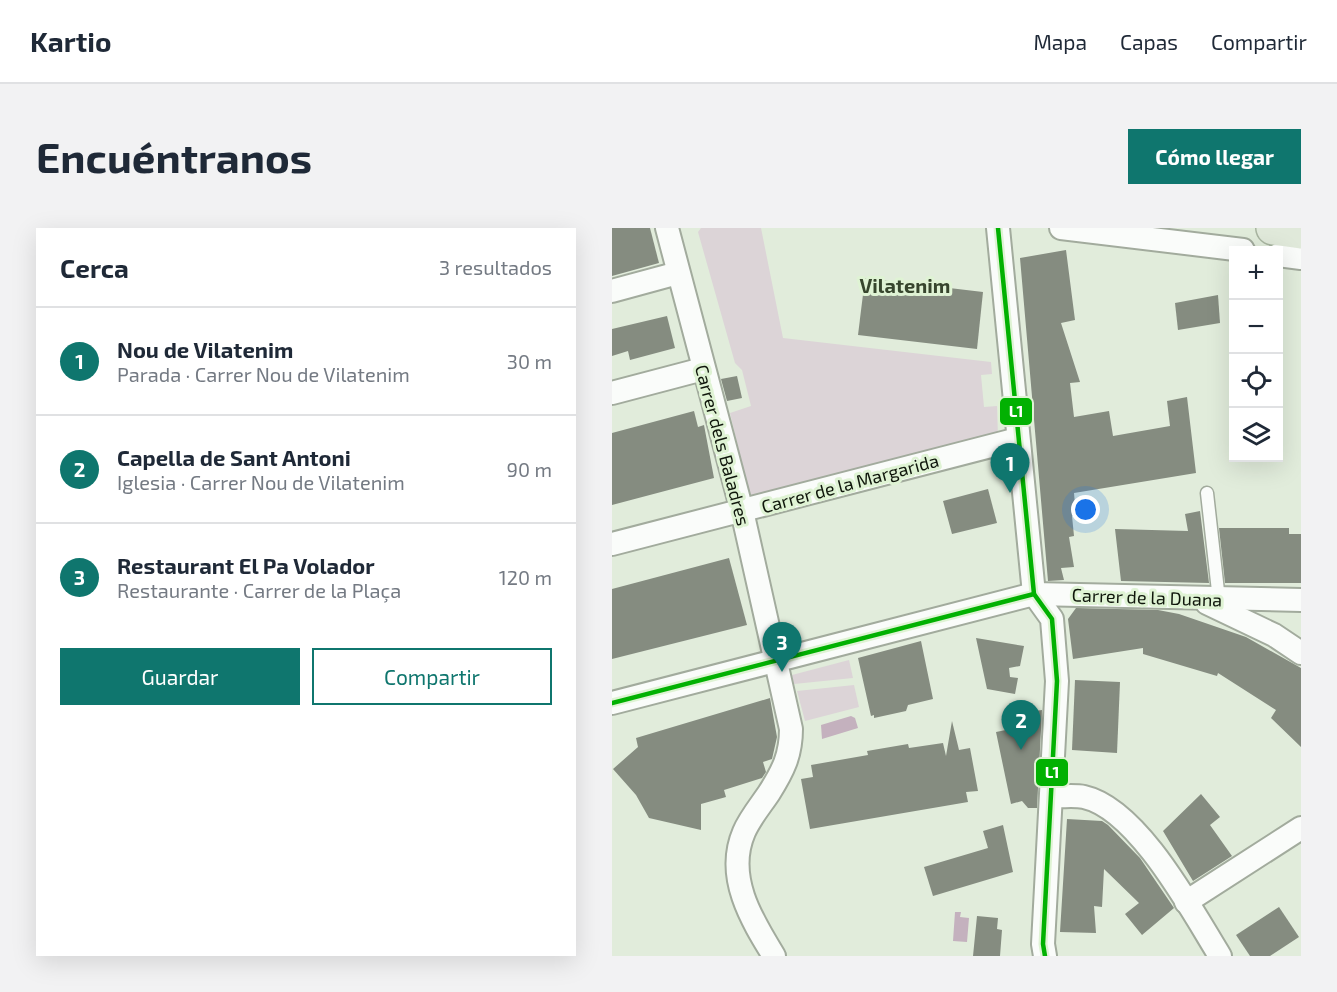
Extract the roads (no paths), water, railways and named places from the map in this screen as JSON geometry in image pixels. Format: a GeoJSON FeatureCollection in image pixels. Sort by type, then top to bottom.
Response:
{"type":"FeatureCollection","features":[{"type":"Feature","properties":{"kind":"highway"},"geometry":{"type":"LineString","coordinates":[[1273,228],[1301,232]]}},
{"type":"Feature","properties":{"kind":"street","name":"Carrer dels Baladres"},"geometry":{"type":"LineString","coordinates":[[667,228],[742,511],[791,729],[791,748],[784,770],[745,831],[738,850],[738,876],[745,901],[774,956]]}},
{"type":"Feature","properties":{"kind":"street"},"geometry":{"type":"LineString","coordinates":[[998,228],[1034,594],[1052,620],[1057,681],[1043,944],[1045,956]]}},
{"type":"Feature","properties":{"kind":"street"},"geometry":{"type":"LineString","coordinates":[[1060,228],[1229,248]]}},
{"type":"Feature","properties":{"kind":"street"},"geometry":{"type":"LineString","coordinates":[[1283,256],[1301,258]]}},
{"type":"Feature","properties":{"kind":"street"},"geometry":{"type":"LineString","coordinates":[[612,291],[678,273]]}},
{"type":"Feature","properties":{"kind":"street"},"geometry":{"type":"LineString","coordinates":[[612,393],[703,369]]}},
{"type":"Feature","properties":{"kind":"street","name":"Carrer de la Margarida"},"geometry":{"type":"LineString","coordinates":[[612,544],[1018,438]]}},
{"type":"Feature","properties":{"kind":"street","name":"Carrer de la Duana"},"geometry":{"type":"LineString","coordinates":[[612,703],[775,663],[1034,594],[1209,600],[1301,600]]}},
{"type":"Feature","properties":{"kind":"street"},"geometry":{"type":"LineString","coordinates":[[1209,600],[1274,635],[1301,653]]}},
{"type":"Feature","properties":{"kind":"street"},"geometry":{"type":"LineString","coordinates":[[1051,796],[1084,797],[1129,823],[1186,902],[1220,956]]}},
{"type":"Feature","properties":{"kind":"street"},"geometry":{"type":"LineString","coordinates":[[1186,902],[1301,828]]}},
{"type":"Feature","properties":{"kind":"lane"},"geometry":{"type":"LineString","coordinates":[[1207,493],[1209,600]]}},
{"type":"Feature","properties":{"kind":"place","name":"Nou de Vilatenim"},"geometry":{"type":"Point","coordinates":[1010,493]}},
{"type":"Feature","properties":{"kind":"place","name":"Restaurant El Pa Volador"},"geometry":{"type":"Point","coordinates":[782,672]}},
{"type":"Feature","properties":{"kind":"place","name":"Capella de Sant Antoni"},"geometry":{"type":"Point","coordinates":[1021,750]}},
{"type":"Feature","properties":{"kind":"district","name":"Vilatenim"},"geometry":{"type":"Point","coordinates":[905,285]}}]}
